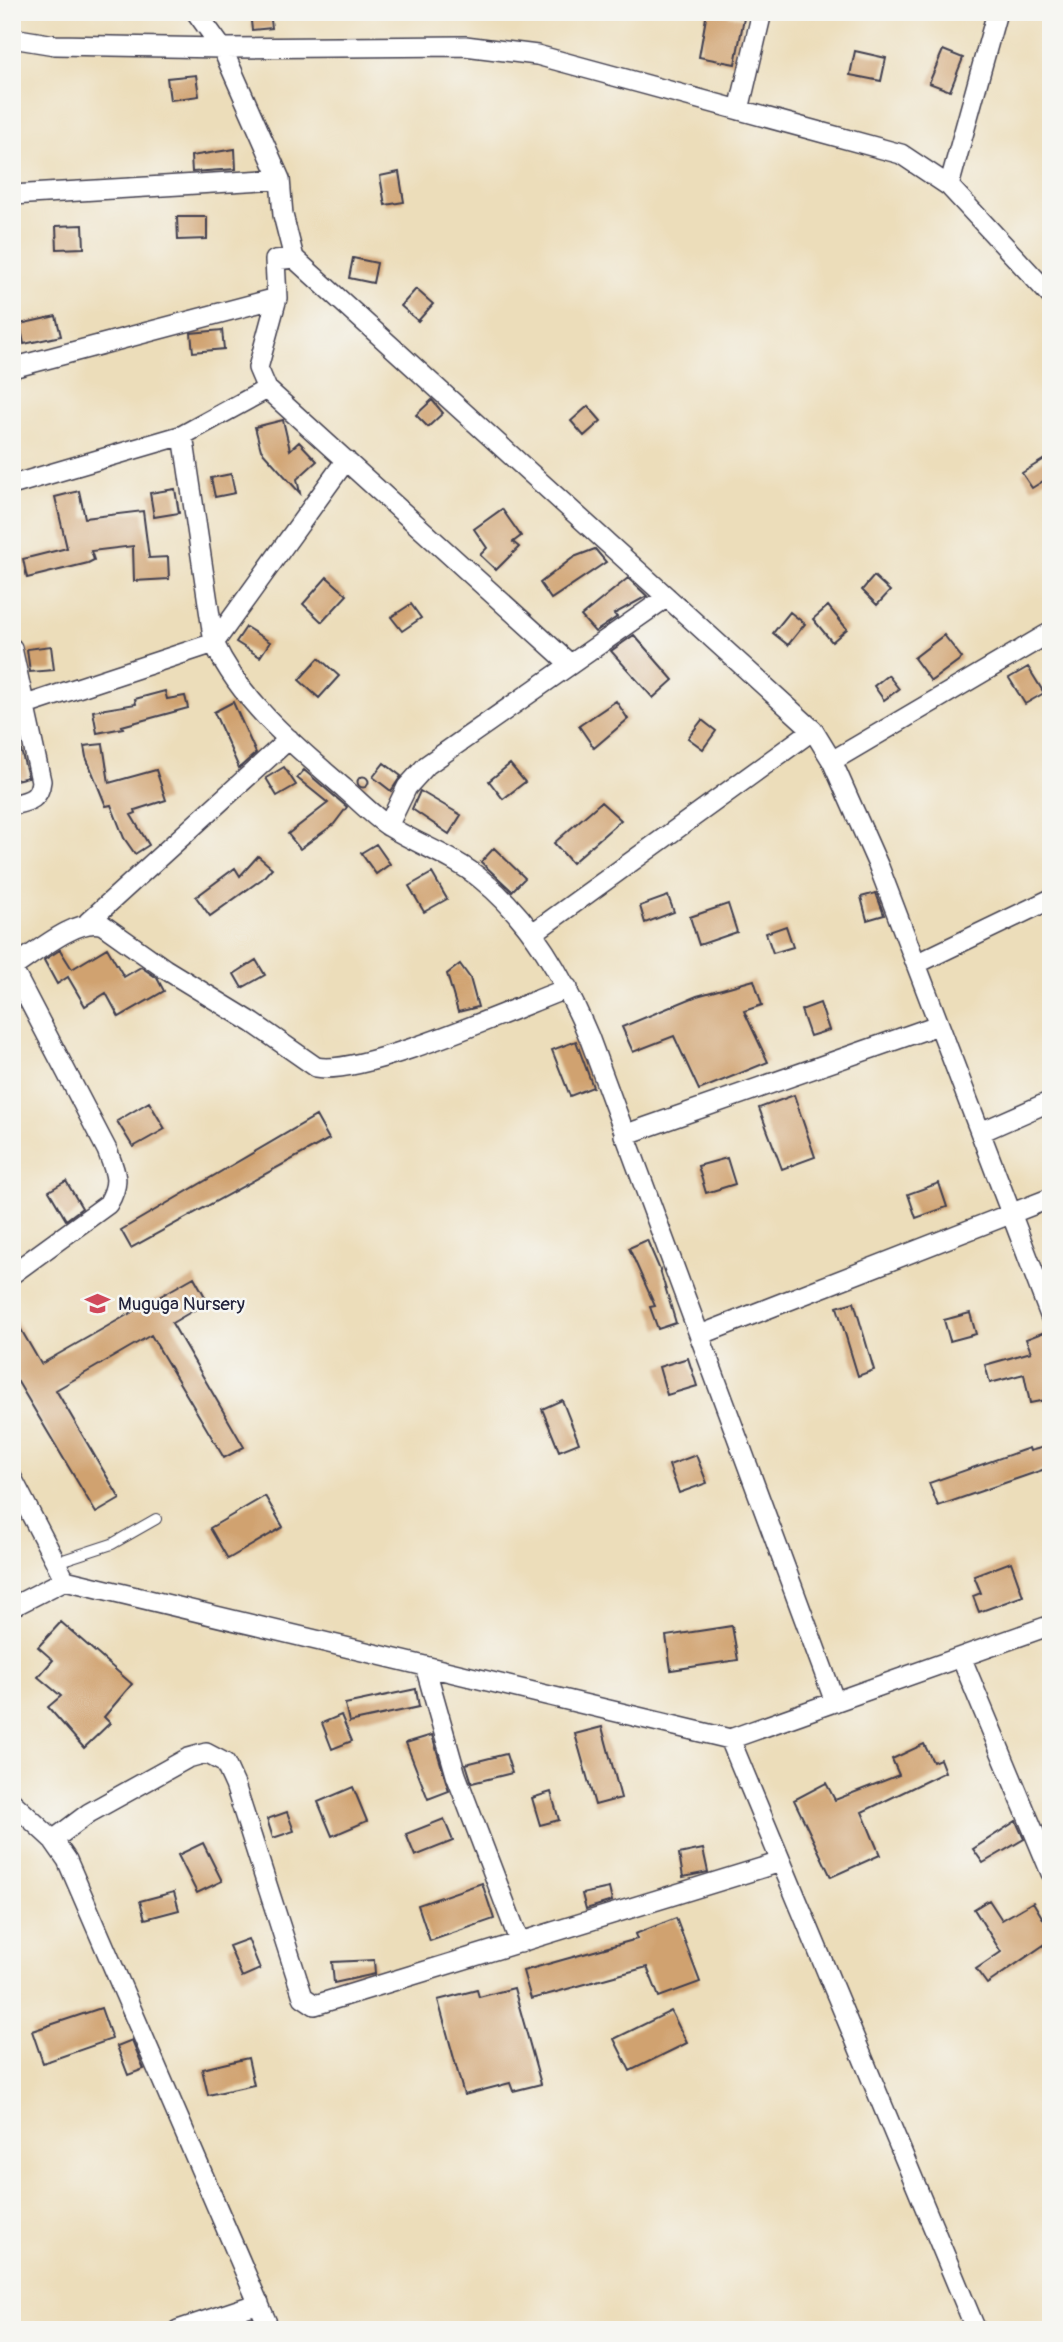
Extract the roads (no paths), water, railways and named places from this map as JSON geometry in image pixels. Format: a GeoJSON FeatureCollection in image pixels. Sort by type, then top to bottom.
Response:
{"type":"FeatureCollection","features":[{"type":"Feature","properties":{"kind":"street"},"geometry":{"type":"LineString","coordinates":[[196,12],[222,48],[280,179],[283,215],[294,258],[813,730],[832,761],[879,867],[1051,1318]]}},
{"type":"Feature","properties":{"kind":"street"},"geometry":{"type":"LineString","coordinates":[[740,110],[762,12]]}},
{"type":"Feature","properties":{"kind":"street"},"geometry":{"type":"LineString","coordinates":[[949,186],[997,12]]}},
{"type":"Feature","properties":{"kind":"street"},"geometry":{"type":"LineString","coordinates":[[12,38],[55,45],[222,48],[477,47],[537,55],[901,154],[949,186],[1051,296]]}},
{"type":"Feature","properties":{"kind":"street"},"geometry":{"type":"LineString","coordinates":[[12,195],[280,179]]}},
{"type":"Feature","properties":{"kind":"street"},"geometry":{"type":"LineString","coordinates":[[294,258],[275,260],[277,298],[258,368],[267,389],[570,664]]}},
{"type":"Feature","properties":{"kind":"street"},"geometry":{"type":"LineString","coordinates":[[12,368],[277,298]]}},
{"type":"Feature","properties":{"kind":"street"},"geometry":{"type":"LineString","coordinates":[[12,485],[183,435],[267,389]]}},
{"type":"Feature","properties":{"kind":"street"},"geometry":{"type":"LineString","coordinates":[[183,435],[214,643],[227,670],[261,712],[388,826],[481,879],[533,933],[568,988],[835,1702]]}},
{"type":"Feature","properties":{"kind":"street"},"geometry":{"type":"LineString","coordinates":[[26,705],[214,643],[346,460]]}},
{"type":"Feature","properties":{"kind":"street"},"geometry":{"type":"LineString","coordinates":[[388,826],[407,787],[427,765],[667,597]]}},
{"type":"Feature","properties":{"kind":"street"},"geometry":{"type":"LineString","coordinates":[[832,761],[1051,632]]}},
{"type":"Feature","properties":{"kind":"street"},"geometry":{"type":"LineString","coordinates":[[12,648],[41,781],[40,793],[33,800],[12,805]]}},
{"type":"Feature","properties":{"kind":"street"},"geometry":{"type":"LineString","coordinates":[[533,933],[813,730]]}},
{"type":"Feature","properties":{"kind":"street"},"geometry":{"type":"LineString","coordinates":[[12,1274],[108,1205],[117,1189],[116,1172],[107,1150],[12,968],[88,922],[289,739]]}},
{"type":"Feature","properties":{"kind":"street"},"geometry":{"type":"LineString","coordinates":[[916,964],[1051,898]]}},
{"type":"Feature","properties":{"kind":"street"},"geometry":{"type":"LineString","coordinates":[[88,922],[103,925],[253,1023],[316,1068],[371,1062],[568,988]]}},
{"type":"Feature","properties":{"kind":"street"},"geometry":{"type":"LineString","coordinates":[[624,1135],[938,1025]]}},
{"type":"Feature","properties":{"kind":"street"},"geometry":{"type":"LineString","coordinates":[[981,1132],[1051,1101]]}},
{"type":"Feature","properties":{"kind":"street"},"geometry":{"type":"LineString","coordinates":[[700,1335],[1051,1198]]}},
{"type":"Feature","properties":{"kind":"street"},"geometry":{"type":"LineString","coordinates":[[12,1478],[61,1571],[425,1666],[730,1739],[1051,1625]]}},
{"type":"Feature","properties":{"kind":"street"},"geometry":{"type":"LineString","coordinates":[[12,1607],[61,1571]]}},
{"type":"Feature","properties":{"kind":"street"},"geometry":{"type":"LineString","coordinates":[[961,1657],[1051,1873]]}},
{"type":"Feature","properties":{"kind":"street"},"geometry":{"type":"LineString","coordinates":[[425,1666],[456,1774],[520,1943]]}},
{"type":"Feature","properties":{"kind":"street"},"geometry":{"type":"LineString","coordinates":[[730,1739],[976,2330]]}},
{"type":"Feature","properties":{"kind":"street"},"geometry":{"type":"LineString","coordinates":[[53,1840],[89,1813],[188,1758],[206,1753],[225,1763],[235,1785],[307,2002],[315,2005],[781,1862]]}},
{"type":"Feature","properties":{"kind":"street"},"geometry":{"type":"LineString","coordinates":[[12,1802],[53,1840],[67,1860],[270,2330]]}},
{"type":"Feature","properties":{"kind":"street"},"geometry":{"type":"LineString","coordinates":[[178,2330],[259,2303]]}},
{"type":"Feature","properties":{"kind":"lane"},"geometry":{"type":"LineString","coordinates":[[61,1571],[156,1519]]}},
{"type":"Feature","properties":{"kind":"place","name":"Muguga Nursery"},"geometry":{"type":"Point","coordinates":[98,1304]}}]}
